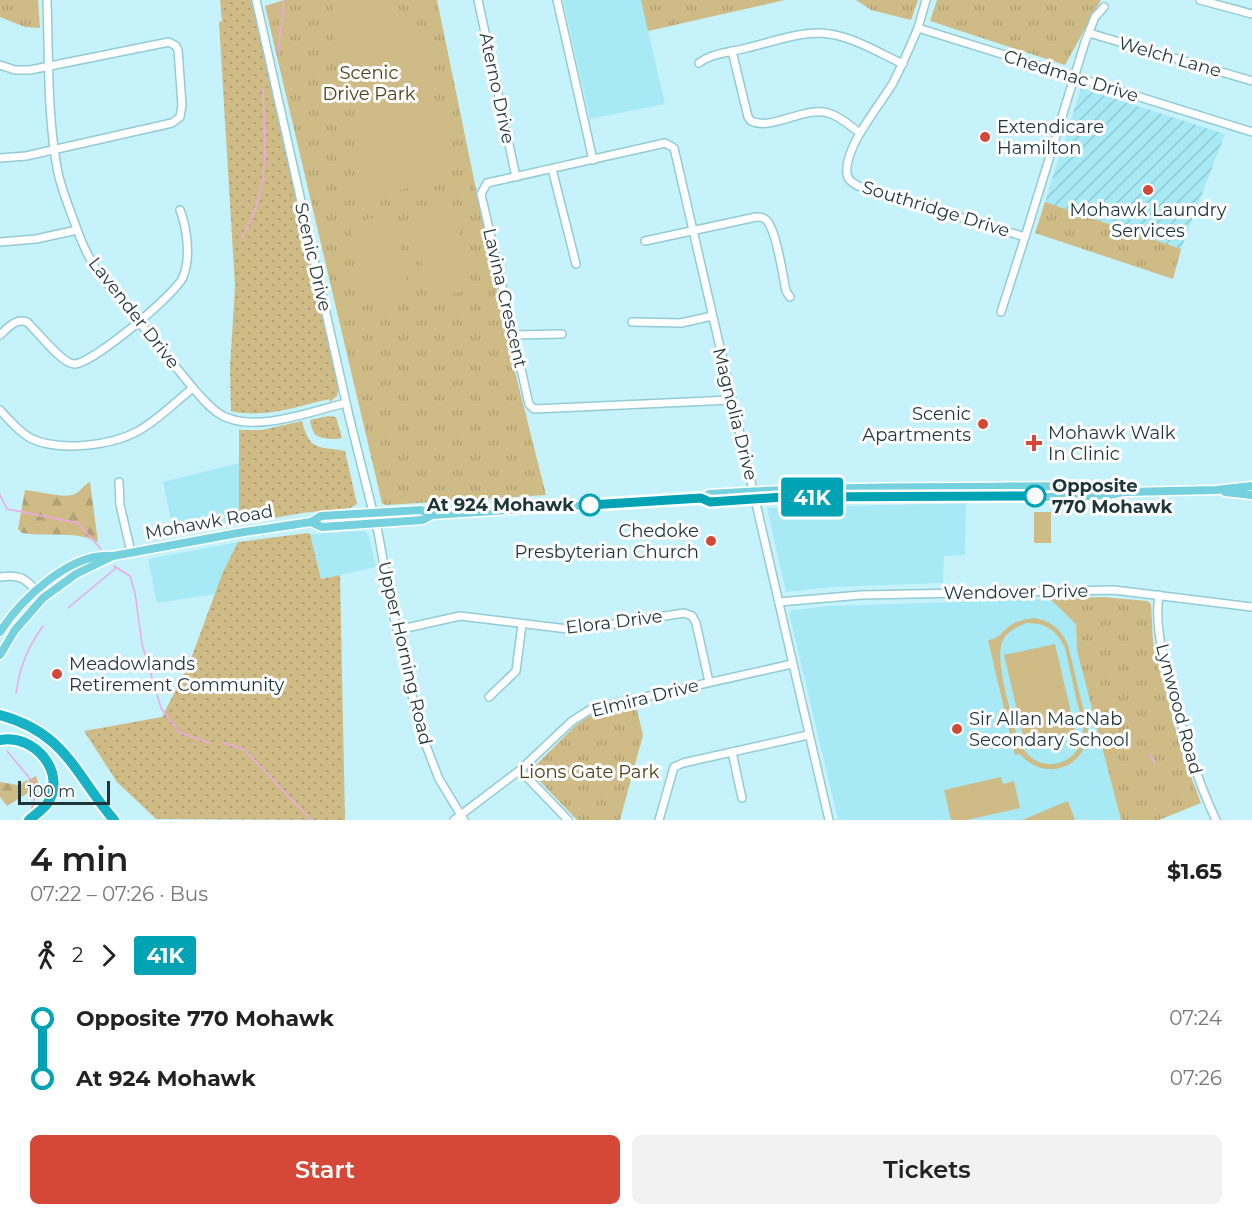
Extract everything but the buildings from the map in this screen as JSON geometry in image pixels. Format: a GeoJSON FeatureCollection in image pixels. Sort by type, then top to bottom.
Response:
{"type":"FeatureCollection","features":[{"type":"Feature","properties":{"kind":"highway"},"geometry":{"type":"LineString","coordinates":[[0,715],[25,723],[56,742],[114,820]]}},
{"type":"Feature","properties":{"kind":"highway"},"geometry":{"type":"LineString","coordinates":[[0,740],[17,740],[28,744],[37,750],[50,765],[51,794],[47,804],[29,820]]}},
{"type":"Feature","properties":{"kind":"main road"},"geometry":{"type":"LineString","coordinates":[[755,495],[784,497],[1075,497],[1126,492],[1216,490],[1252,486]]}},
{"type":"Feature","properties":{"kind":"main road"},"geometry":{"type":"LineString","coordinates":[[935,497],[948,487]]}},
{"type":"Feature","properties":{"kind":"main road"},"geometry":{"type":"LineString","coordinates":[[432,515],[701,498],[710,502],[755,495],[948,487],[1103,488],[1126,492]]}},
{"type":"Feature","properties":{"kind":"main road"},"geometry":{"type":"LineString","coordinates":[[1216,490],[1252,495]]}},
{"type":"Feature","properties":{"kind":"main road","name":"Mohawk Road"},"geometry":{"type":"LineString","coordinates":[[0,655],[15,630],[43,598],[76,574],[113,556],[311,522],[321,516],[422,510],[432,515]]}},
{"type":"Feature","properties":{"kind":"main road","name":"Mohawk Road"},"geometry":{"type":"LineString","coordinates":[[311,522],[322,527],[423,520],[432,515]]}},
{"type":"Feature","properties":{"kind":"main road","name":"Mohawk Road"},"geometry":{"type":"LineString","coordinates":[[0,632],[22,603],[61,572],[103,555],[113,556]]}},
{"type":"Feature","properties":{"kind":"street","name":"Lavender Drive"},"geometry":{"type":"LineString","coordinates":[[47,0],[54,150],[61,184],[77,230],[97,271],[193,388],[208,405],[220,414],[247,423],[272,420],[346,403]]}},
{"type":"Feature","properties":{"kind":"street","name":"Scenic Drive"},"geometry":{"type":"LineString","coordinates":[[256,0],[346,403],[373,513]]}},
{"type":"Feature","properties":{"kind":"street","name":"Aterno Drive"},"geometry":{"type":"LineString","coordinates":[[478,0],[516,177]]}},
{"type":"Feature","properties":{"kind":"street"},"geometry":{"type":"LineString","coordinates":[[557,0],[593,160]]}},
{"type":"Feature","properties":{"kind":"street"},"geometry":{"type":"LineString","coordinates":[[918,28],[926,0]]}},
{"type":"Feature","properties":{"kind":"street"},"geometry":{"type":"LineString","coordinates":[[1200,0],[1252,14]]}},
{"type":"Feature","properties":{"kind":"street","name":"Southridge Drive"},"geometry":{"type":"LineString","coordinates":[[918,28],[903,63],[860,133],[850,154],[847,173],[850,181],[858,186],[1025,237],[1074,76],[1095,17],[1104,7]]}},
{"type":"Feature","properties":{"kind":"street","name":"Chedmac Drive"},"geometry":{"type":"LineString","coordinates":[[918,28],[1252,132]]}},
{"type":"Feature","properties":{"kind":"street"},"geometry":{"type":"LineString","coordinates":[[699,63],[706,58],[732,51],[804,34],[820,33],[845,38],[903,63]]}},
{"type":"Feature","properties":{"kind":"street","name":"Welch Lane"},"geometry":{"type":"LineString","coordinates":[[1089,33],[1252,81]]}},
{"type":"Feature","properties":{"kind":"street"},"geometry":{"type":"LineString","coordinates":[[0,65],[23,71],[165,41],[176,46],[179,56],[181,112],[177,121],[167,125],[54,150],[13,158],[0,158]]}},
{"type":"Feature","properties":{"kind":"street"},"geometry":{"type":"LineString","coordinates":[[732,51],[748,117],[751,121],[762,123],[816,111],[836,115],[860,133]]}},
{"type":"Feature","properties":{"kind":"street","name":"Lavina Crescent"},"geometry":{"type":"LineString","coordinates":[[674,148],[665,143],[487,183],[481,194],[529,404],[534,409],[731,400]]}},
{"type":"Feature","properties":{"kind":"street","name":"Magnolia Drive"},"geometry":{"type":"LineString","coordinates":[[674,148],[829,820]]}},
{"type":"Feature","properties":{"kind":"street"},"geometry":{"type":"LineString","coordinates":[[552,169],[576,264]]}},
{"type":"Feature","properties":{"kind":"street"},"geometry":{"type":"LineString","coordinates":[[0,335],[14,323],[23,320],[65,361],[75,364],[105,349],[174,291],[184,274],[185,224],[180,210]]}},
{"type":"Feature","properties":{"kind":"street"},"geometry":{"type":"LineString","coordinates":[[645,241],[756,217],[764,218],[773,233],[786,291],[790,297]]}},
{"type":"Feature","properties":{"kind":"street"},"geometry":{"type":"LineString","coordinates":[[0,242],[36,239],[77,230]]}},
{"type":"Feature","properties":{"kind":"street"},"geometry":{"type":"LineString","coordinates":[[1001,312],[1025,237]]}},
{"type":"Feature","properties":{"kind":"street"},"geometry":{"type":"LineString","coordinates":[[632,322],[681,323],[712,316]]}},
{"type":"Feature","properties":{"kind":"street"},"geometry":{"type":"LineString","coordinates":[[514,335],[562,334]]}},
{"type":"Feature","properties":{"kind":"street"},"geometry":{"type":"LineString","coordinates":[[0,410],[18,429],[32,438],[45,443],[80,446],[136,432],[193,388]]}},
{"type":"Feature","properties":{"kind":"street"},"geometry":{"type":"LineString","coordinates":[[119,482],[120,505],[131,552]]}},
{"type":"Feature","properties":{"kind":"street","name":"Upper Horning Road"},"geometry":{"type":"LineString","coordinates":[[373,513],[397,630],[424,742],[439,779],[459,818]]}},
{"type":"Feature","properties":{"kind":"street"},"geometry":{"type":"LineString","coordinates":[[0,577],[14,575],[23,578],[43,598]]}},
{"type":"Feature","properties":{"kind":"street","name":"Wendover Drive"},"geometry":{"type":"LineString","coordinates":[[779,602],[861,595],[1114,590],[1252,607]]}},
{"type":"Feature","properties":{"kind":"street","name":"Lynwood Road"},"geometry":{"type":"LineString","coordinates":[[1159,595],[1157,623],[1162,651],[1187,746],[1201,788],[1216,820]]}},
{"type":"Feature","properties":{"kind":"street","name":"Elora Drive"},"geometry":{"type":"LineString","coordinates":[[397,630],[460,616],[576,630],[684,613],[692,616],[696,623],[709,682]]}},
{"type":"Feature","properties":{"kind":"street"},"geometry":{"type":"LineString","coordinates":[[489,697],[516,671],[522,624]]}},
{"type":"Feature","properties":{"kind":"street","name":"Elmira Drive"},"geometry":{"type":"LineString","coordinates":[[459,818],[520,770],[572,721],[591,709],[792,664]]}},
{"type":"Feature","properties":{"kind":"street"},"geometry":{"type":"LineString","coordinates":[[659,820],[674,767],[683,763],[808,735]]}},
{"type":"Feature","properties":{"kind":"street"},"geometry":{"type":"LineString","coordinates":[[732,752],[742,798]]}},
{"type":"Feature","properties":{"kind":"street"},"geometry":{"type":"LineString","coordinates":[[520,770],[568,820]]}},
{"type":"Feature","properties":{"kind":"shaded area"},"geometry":{"type":"Polygon","coordinates":[[[563,0],[641,0],[665,104],[590,119],[563,0]]]}},
{"type":"Feature","properties":{"kind":"shaded area"},"geometry":{"type":"Polygon","coordinates":[[[1081,88],[1225,134],[1181,249],[1045,202],[1081,88]]]}},
{"type":"Feature","properties":{"kind":"shaded area"},"geometry":{"type":"Polygon","coordinates":[[[239,463],[239,524],[174,535],[163,482],[239,463]]]}},
{"type":"Feature","properties":{"kind":"shaded area"},"geometry":{"type":"Polygon","coordinates":[[[966,503],[965,555],[944,556],[943,583],[833,587],[786,592],[767,508],[966,503]]]}},
{"type":"Feature","properties":{"kind":"shaded area"},"geometry":{"type":"Polygon","coordinates":[[[365,531],[369,537],[376,567],[321,579],[310,534],[365,531]]]}},
{"type":"Feature","properties":{"kind":"shaded area"},"geometry":{"type":"Polygon","coordinates":[[[238,542],[215,594],[157,603],[148,559],[238,542]]]}},
{"type":"Feature","properties":{"kind":"shaded area","name":"Sir Allan MacNab Secondary School"},"geometry":{"type":"Polygon","coordinates":[[[1050,599],[1076,624],[1077,651],[1121,820],[838,820],[789,613],[792,610],[829,606],[1050,599]]]}},
{"type":"Feature","properties":{"kind":"green space"},"geometry":{"type":"Polygon","coordinates":[[[0,0],[38,0],[40,28],[25,27],[0,17],[0,0]]]}},
{"type":"Feature","properties":{"kind":"green space"},"geometry":{"type":"Polygon","coordinates":[[[220,0],[252,0],[339,386],[337,396],[330,402],[329,399],[268,413],[231,411],[230,368],[235,286],[219,22],[222,21],[220,0]]]}},
{"type":"Feature","properties":{"kind":"green space","name":"Scenic Drive Park"},"geometry":{"type":"Polygon","coordinates":[[[284,0],[437,0],[508,344],[546,495],[386,505],[382,503],[265,6],[284,0]]]}},
{"type":"Feature","properties":{"kind":"green space"},"geometry":{"type":"Polygon","coordinates":[[[641,0],[785,0],[648,31],[641,0]]]}},
{"type":"Feature","properties":{"kind":"green space"},"geometry":{"type":"Polygon","coordinates":[[[856,0],[918,0],[911,20],[871,10],[856,0]]]}},
{"type":"Feature","properties":{"kind":"green space"},"geometry":{"type":"Polygon","coordinates":[[[937,0],[1101,0],[1065,65],[930,21],[937,0]]]}},
{"type":"Feature","properties":{"kind":"green space"},"geometry":{"type":"Polygon","coordinates":[[[380,3],[403,11],[420,28],[430,50],[431,95],[339,100],[332,5],[380,3]]]}},
{"type":"Feature","properties":{"kind":"green space"},"geometry":{"type":"Polygon","coordinates":[[[443,106],[451,150],[446,165],[433,182],[355,201],[354,114],[357,110],[443,106]]]}},
{"type":"Feature","properties":{"kind":"green space"},"geometry":{"type":"Polygon","coordinates":[[[451,200],[472,289],[430,299],[409,210],[451,200]]]}},
{"type":"Feature","properties":{"kind":"green space"},"geometry":{"type":"Polygon","coordinates":[[[1045,202],[1181,249],[1173,279],[1035,233],[1045,202]]]}},
{"type":"Feature","properties":{"kind":"green space"},"geometry":{"type":"Polygon","coordinates":[[[393,214],[409,291],[366,300],[349,223],[393,214]]]}},
{"type":"Feature","properties":{"kind":"green space"},"geometry":{"type":"Polygon","coordinates":[[[328,416],[336,417],[342,438],[325,438],[314,432],[310,420],[328,416]]]}},
{"type":"Feature","properties":{"kind":"green space"},"geometry":{"type":"Polygon","coordinates":[[[302,421],[308,438],[316,446],[345,451],[357,504],[350,508],[302,513],[239,524],[239,430],[262,430],[302,421]]]}},
{"type":"Feature","properties":{"kind":"green space"},"geometry":{"type":"Polygon","coordinates":[[[90,482],[98,542],[80,536],[22,533],[18,529],[25,490],[71,495],[90,482]]]}},
{"type":"Feature","properties":{"kind":"green space"},"geometry":{"type":"Polygon","coordinates":[[[1034,512],[1051,512],[1051,543],[1034,543],[1034,512]]]}},
{"type":"Feature","properties":{"kind":"green space"},"geometry":{"type":"Polygon","coordinates":[[[310,534],[321,579],[340,575],[345,820],[156,819],[117,782],[84,731],[162,717],[189,664],[223,572],[238,542],[310,534]]]}},
{"type":"Feature","properties":{"kind":"green space"},"geometry":{"type":"Polygon","coordinates":[[[1103,597],[1147,601],[1151,604],[1153,642],[1181,750],[1201,803],[1159,820],[1121,820],[1077,651],[1076,624],[1050,599],[1103,597]]]}},
{"type":"Feature","properties":{"kind":"green space"},"geometry":{"type":"Polygon","coordinates":[[[1035,618],[1059,630],[1068,645],[1088,729],[1081,753],[1073,762],[1053,769],[1041,768],[1030,763],[1020,754],[1015,755],[988,640],[997,637],[1013,624],[1035,618]],[[1026,623],[1007,634],[1003,640],[1000,660],[1008,703],[1018,740],[1027,753],[1043,763],[1056,764],[1069,758],[1078,749],[1083,736],[1082,722],[1065,648],[1050,628],[1026,623]]]}},
{"type":"Feature","properties":{"kind":"green space"},"geometry":{"type":"Polygon","coordinates":[[[1055,644],[1076,734],[1025,744],[1004,655],[1055,644]]]}},
{"type":"Feature","properties":{"kind":"green space","name":"Lions Gate Park"},"geometry":{"type":"Polygon","coordinates":[[[636,706],[643,735],[620,820],[577,820],[533,774],[533,768],[575,726],[589,716],[636,706]]]}},
{"type":"Feature","properties":{"kind":"green space"},"geometry":{"type":"Polygon","coordinates":[[[36,776],[39,786],[7,806],[0,797],[0,782],[18,785],[36,776]]]}},
{"type":"Feature","properties":{"kind":"green space"},"geometry":{"type":"Polygon","coordinates":[[[1001,777],[1003,784],[1014,781],[1020,808],[967,820],[951,820],[944,790],[1001,777]]]}},
{"type":"Feature","properties":{"kind":"green space"},"geometry":{"type":"Polygon","coordinates":[[[1068,801],[1075,820],[1022,820],[1068,801]]]}},
{"type":"Feature","properties":{"kind":"waterway"},"geometry":{"type":"LineString","coordinates":[[278,53],[284,0]]}},
{"type":"Feature","properties":{"kind":"waterway"},"geometry":{"type":"LineString","coordinates":[[242,238],[257,204],[263,176],[265,147],[263,89]]}},
{"type":"Feature","properties":{"kind":"waterway"},"geometry":{"type":"LineString","coordinates":[[0,495],[7,509],[78,523],[101,549]]}},
{"type":"Feature","properties":{"kind":"waterway"},"geometry":{"type":"LineString","coordinates":[[114,566],[130,576],[135,593],[142,644],[161,708],[179,732],[209,743]]}},
{"type":"Feature","properties":{"kind":"waterway"},"geometry":{"type":"LineString","coordinates":[[68,608],[116,568]]}},
{"type":"Feature","properties":{"kind":"waterway"},"geometry":{"type":"LineString","coordinates":[[16,693],[25,658],[43,626]]}},
{"type":"Feature","properties":{"kind":"waterway"},"geometry":{"type":"LineString","coordinates":[[223,743],[244,749],[311,820]]}},
{"type":"Feature","properties":{"kind":"waterway"},"geometry":{"type":"LineString","coordinates":[[7,751],[33,782],[36,790],[32,808]]}},
{"type":"Feature","properties":{"kind":"waterway"},"geometry":{"type":"LineString","coordinates":[[1149,754],[1155,763]]}},
{"type":"Feature","properties":{"kind":"bus line","name":"41K"},"geometry":{"type":"LineString","coordinates":[[590,505],[701,498],[710,502],[784,497],[1035,496]]}},
{"type":"Feature","properties":{"kind":"place","name":"Extendicare Hamilton"},"geometry":{"type":"Point","coordinates":[985,137]}},
{"type":"Feature","properties":{"kind":"place","name":"Mohawk Laundry Services"},"geometry":{"type":"Point","coordinates":[1148,190]}},
{"type":"Feature","properties":{"kind":"place","name":"Scenic Apartments"},"geometry":{"type":"Point","coordinates":[983,424]}},
{"type":"Feature","properties":{"kind":"place","name":"Mohawk Walk In Clinic"},"geometry":{"type":"Point","coordinates":[1034,443]}},
{"type":"Feature","properties":{"kind":"place","name":"Opposite 770 Mohawk"},"geometry":{"type":"Point","coordinates":[1035,496]}},
{"type":"Feature","properties":{"kind":"place","name":"At 924 Mohawk"},"geometry":{"type":"Point","coordinates":[590,505]}},
{"type":"Feature","properties":{"kind":"place","name":"Chedoke Presbyterian Church"},"geometry":{"type":"Point","coordinates":[711,541]}},
{"type":"Feature","properties":{"kind":"place","name":"Meadowlands Retirement Community"},"geometry":{"type":"Point","coordinates":[57,674]}},
{"type":"Feature","properties":{"kind":"place","name":"Sir Allan MacNab Secondary School"},"geometry":{"type":"Point","coordinates":[957,729]}}]}
